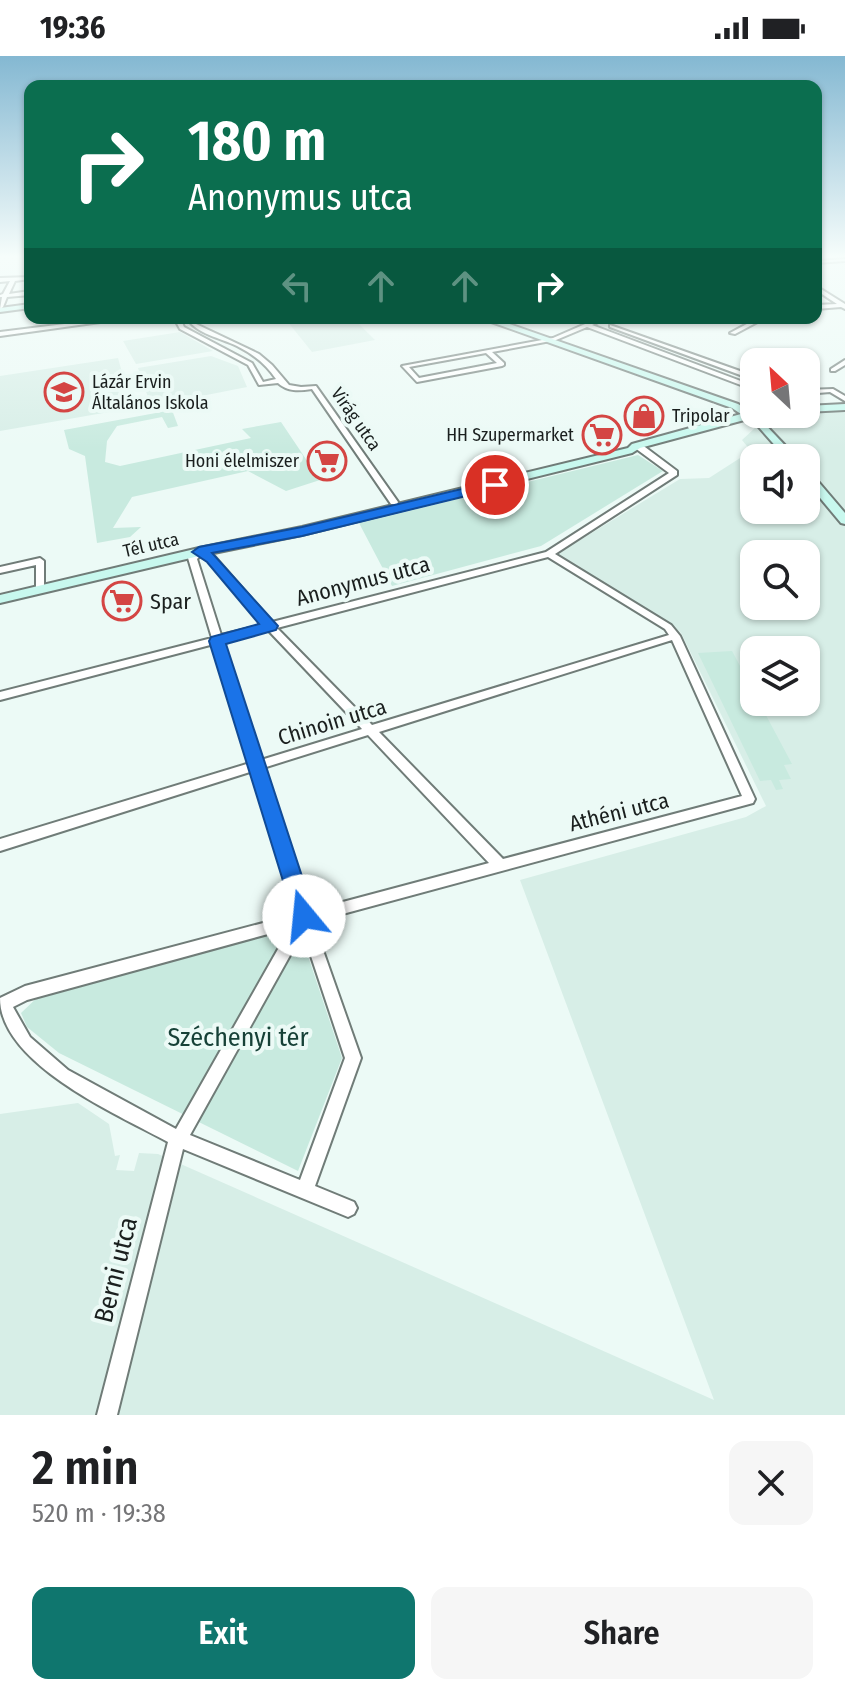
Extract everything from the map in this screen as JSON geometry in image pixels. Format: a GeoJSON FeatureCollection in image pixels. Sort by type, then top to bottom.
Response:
{"type":"FeatureCollection","features":[{"type":"Feature","properties":{"kind":"street"},"geometry":{"type":"LineString","coordinates":[[0,334],[79,324]]}},
{"type":"Feature","properties":{"kind":"street","name":"Virág utca"},"geometry":{"type":"LineString","coordinates":[[180,324],[182,328],[250,364],[261,384],[277,381],[297,391],[314,387],[396,505]]}},
{"type":"Feature","properties":{"kind":"street"},"geometry":{"type":"LineString","coordinates":[[193,324],[264,360],[277,381]]}},
{"type":"Feature","properties":{"kind":"street"},"geometry":{"type":"LineString","coordinates":[[488,324],[740,410]]}},
{"type":"Feature","properties":{"kind":"street"},"geometry":{"type":"LineString","coordinates":[[499,324],[694,397],[704,411],[686,432]]}},
{"type":"Feature","properties":{"kind":"street"},"geometry":{"type":"LineString","coordinates":[[487,351],[502,364],[417,380],[405,366],[487,351],[542,341],[583,324]]}},
{"type":"Feature","properties":{"kind":"street"},"geometry":{"type":"LineString","coordinates":[[593,324],[740,382]]}},
{"type":"Feature","properties":{"kind":"street"},"geometry":{"type":"LineString","coordinates":[[613,324],[740,373]]}},
{"type":"Feature","properties":{"kind":"street"},"geometry":{"type":"LineString","coordinates":[[733,333],[749,324]]}},
{"type":"Feature","properties":{"kind":"street"},"geometry":{"type":"LineString","coordinates":[[833,370],[845,362]]}},
{"type":"Feature","properties":{"kind":"street"},"geometry":{"type":"LineString","coordinates":[[669,386],[697,393]]}},
{"type":"Feature","properties":{"kind":"street"},"geometry":{"type":"LineString","coordinates":[[820,391],[831,390],[845,399]]}},
{"type":"Feature","properties":{"kind":"street"},"geometry":{"type":"LineString","coordinates":[[820,407],[845,406]]}},
{"type":"Feature","properties":{"kind":"street","name":"Tél utca"},"geometry":{"type":"LineString","coordinates":[[0,599],[41,585],[601,458],[740,415]]}},
{"type":"Feature","properties":{"kind":"street"},"geometry":{"type":"LineString","coordinates":[[763,428],[778,444]]}},
{"type":"Feature","properties":{"kind":"street","name":"Anonymus utca"},"geometry":{"type":"LineString","coordinates":[[0,696],[549,554],[674,473],[637,446]]}},
{"type":"Feature","properties":{"kind":"street"},"geometry":{"type":"LineString","coordinates":[[820,491],[845,520]]}},
{"type":"Feature","properties":{"kind":"street"},"geometry":{"type":"LineString","coordinates":[[305,1190],[353,1058],[304,916],[193,564],[192,558],[198,549],[212,559],[270,626],[374,730],[499,864],[304,916],[1,1000],[25,1042],[63,1075],[177,1138],[348,1208]]}},
{"type":"Feature","properties":{"kind":"street"},"geometry":{"type":"LineString","coordinates":[[549,554],[668,627],[675,636]]}},
{"type":"Feature","properties":{"kind":"street"},"geometry":{"type":"LineString","coordinates":[[0,570],[40,561],[41,585]]}},
{"type":"Feature","properties":{"kind":"street","name":"Tél utca"},"geometry":{"type":"LineString","coordinates":[[0,590],[41,585]]}},
{"type":"Feature","properties":{"kind":"street","name":"Chinoin utca"},"geometry":{"type":"LineString","coordinates":[[0,845],[675,636]]}},
{"type":"Feature","properties":{"kind":"street","name":"Athéni utca"},"geometry":{"type":"LineString","coordinates":[[499,864],[749,799],[675,636]]}},
{"type":"Feature","properties":{"kind":"street"},"geometry":{"type":"LineString","coordinates":[[177,1138],[304,916]]}},
{"type":"Feature","properties":{"kind":"street","name":"Berni utca"},"geometry":{"type":"LineString","coordinates":[[107,1415],[177,1138]]}},
{"type":"Feature","properties":{"kind":"shaded area"},"geometry":{"type":"Polygon","coordinates":[[[289,324],[359,324],[375,340],[312,352],[289,324]]]}},
{"type":"Feature","properties":{"kind":"shaded area"},"geometry":{"type":"Polygon","coordinates":[[[180,332],[213,351],[136,364],[123,341],[180,332]]]}},
{"type":"Feature","properties":{"kind":"shaded area"},"geometry":{"type":"Polygon","coordinates":[[[211,356],[238,366],[247,387],[151,406],[138,368],[211,356]]]}},
{"type":"Feature","properties":{"kind":"shaded area","name":"Lázár Ervin Általános Iskola"},"geometry":{"type":"Polygon","coordinates":[[[118,358],[132,408],[0,431],[0,376],[118,358]]]}},
{"type":"Feature","properties":{"kind":"shaded area"},"geometry":{"type":"Polygon","coordinates":[[[845,407],[845,1415],[0,1415],[0,1114],[78,1103],[109,1124],[115,1156],[120,1155],[116,1170],[134,1171],[139,1153],[158,1154],[714,1400],[520,880],[746,817],[766,806],[681,633],[670,623],[557,554],[680,479],[709,478],[740,458],[740,524],[820,524],[820,444],[745,444],[742,440],[755,428],[820,428],[820,410],[845,407]]]}},
{"type":"Feature","properties":{"kind":"green space"},"geometry":{"type":"Polygon","coordinates":[[[172,410],[178,426],[168,428],[162,417],[117,426],[107,441],[105,462],[120,466],[251,438],[242,429],[281,422],[320,480],[286,491],[248,471],[132,497],[113,528],[141,527],[130,537],[97,543],[85,456],[69,449],[64,430],[172,410]]]}},
{"type":"Feature","properties":{"kind":"green space"},"geometry":{"type":"Polygon","coordinates":[[[638,455],[663,471],[541,546],[392,586],[359,523],[638,455]]]}},
{"type":"Feature","properties":{"kind":"green space"},"geometry":{"type":"Polygon","coordinates":[[[732,651],[740,666],[740,716],[766,716],[792,764],[784,765],[791,779],[779,780],[783,789],[776,790],[771,780],[760,781],[698,653],[732,651]]]}},
{"type":"Feature","properties":{"kind":"green space","name":"Széchenyi tér"},"geometry":{"type":"Polygon","coordinates":[[[298,926],[342,1058],[298,1171],[59,1053],[27,1027],[21,1013],[43,992],[298,926]]]}},
{"type":"Feature","properties":{"kind":"place","name":"Lázár Ervin Általános Iskola"},"geometry":{"type":"Point","coordinates":[64,392]}},
{"type":"Feature","properties":{"kind":"place","name":"Tripolar"},"geometry":{"type":"Point","coordinates":[644,416]}},
{"type":"Feature","properties":{"kind":"place","name":"HH Szupermarket"},"geometry":{"type":"Point","coordinates":[602,435]}},
{"type":"Feature","properties":{"kind":"place","name":"Honi élelmiszer"},"geometry":{"type":"Point","coordinates":[327,461]}},
{"type":"Feature","properties":{"kind":"place","name":"Spar"},"geometry":{"type":"Point","coordinates":[122,601]}},
{"type":"Feature","properties":{"kind":"route"},"geometry":{"type":"LineString","coordinates":[[304,916],[217,641],[270,626],[212,559],[199,552],[495,485]]}}]}
